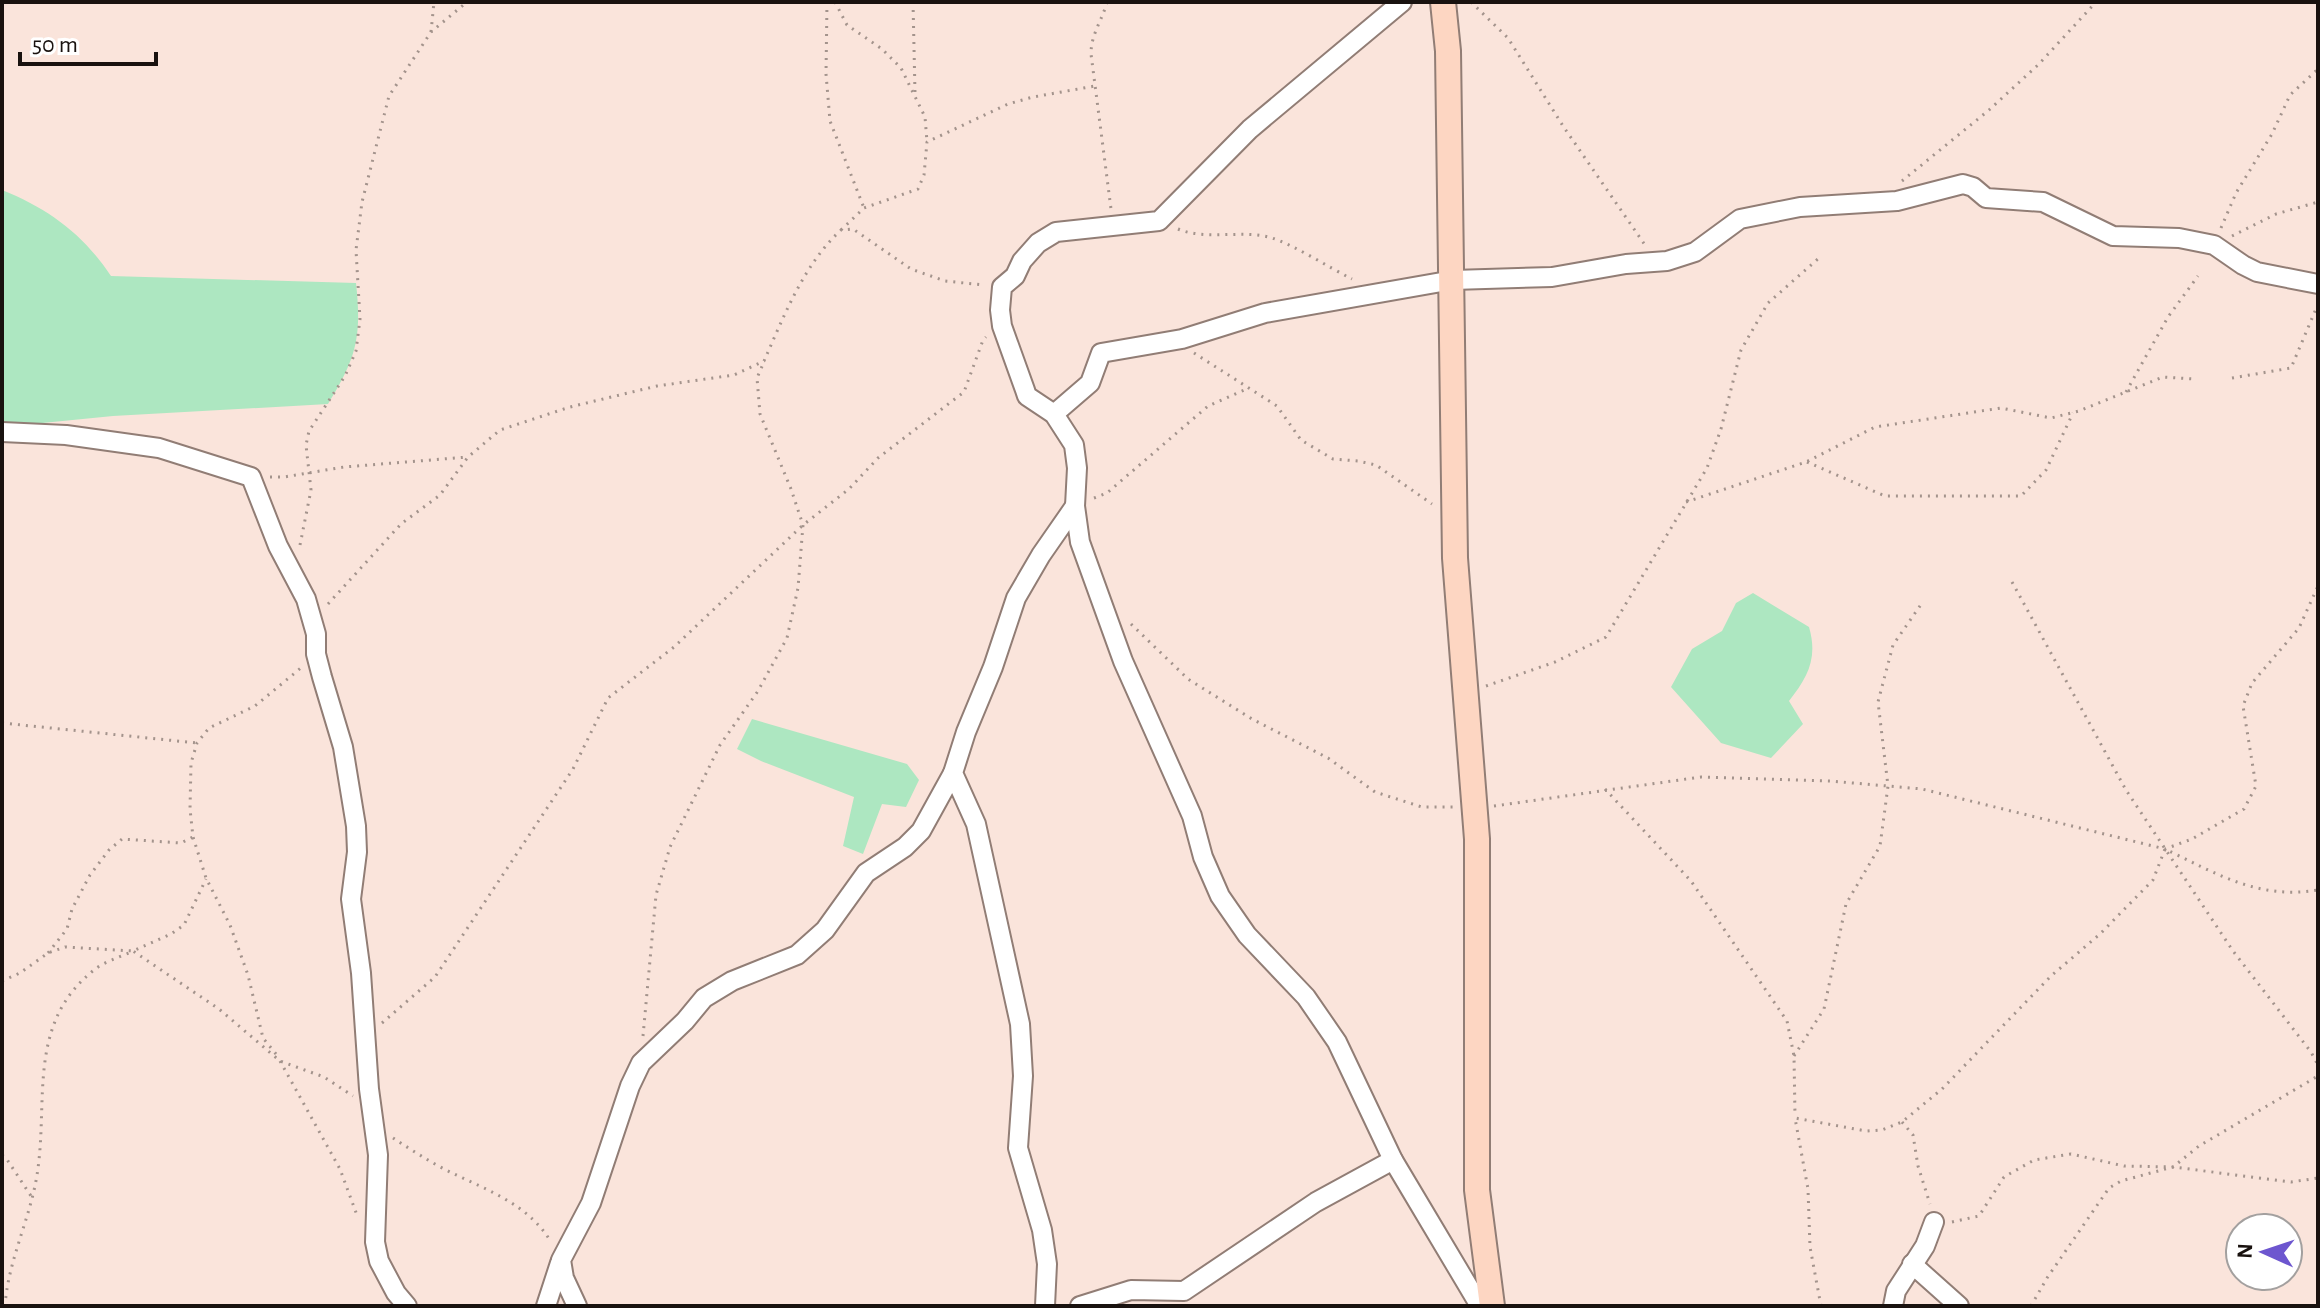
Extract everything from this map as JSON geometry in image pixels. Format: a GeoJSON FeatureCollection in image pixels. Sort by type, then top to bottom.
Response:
{"type":"FeatureCollection","features":[{"type":"Feature","properties":{"kind":"street"},"geometry":{"type":"LineString","coordinates":[[1402,2],[1250,129],[1159,221],[1056,232],[1038,243],[1022,261],[1015,276],[1002,287],[1000,310],[1002,326],[1027,396],[1054,414],[1074,445],[1077,468],[1075,506],[1080,542],[1123,661],[1192,816],[1203,857],[1220,896],[1247,935],[1306,997],[1337,1042],[1393,1160],[1482,1306]]}},
{"type":"Feature","properties":{"kind":"street"},"geometry":{"type":"LineString","coordinates":[[1443,2],[1448,51],[1453,280],[1454,520],[1475,806],[1477,1190],[1492,1306]]}},
{"type":"Feature","properties":{"kind":"street"},"geometry":{"type":"LineString","coordinates":[[1054,414],[1090,383],[1101,353],[1173,340],[1265,313],[1453,280],[1552,277],[1678,258],[1695,252],[1740,219],[1800,207],[1897,201],[1963,184],[1973,187],[1986,198],[2043,202],[2113,236],[2179,238],[2214,245],[2257,272],[2318,284]]}},
{"type":"Feature","properties":{"kind":"street"},"geometry":{"type":"LineString","coordinates":[[2,432],[66,435],[159,448],[251,477],[306,599],[316,634],[316,654],[343,747],[356,826],[357,852],[351,899],[378,1155],[375,1242],[379,1261],[396,1293],[407,1306]]}},
{"type":"Feature","properties":{"kind":"street"},"geometry":{"type":"LineString","coordinates":[[546,1306],[561,1260],[591,1203],[630,1086],[641,1063],[704,998],[732,981],[797,955],[825,930],[866,873],[905,847],[921,831],[953,773],[1016,598],[1075,506]]}},
{"type":"Feature","properties":{"kind":"street"},"geometry":{"type":"LineString","coordinates":[[953,773],[976,824],[1020,1024],[1023,1076],[1018,1148],[1042,1230],[1047,1264],[1045,1306]]}},
{"type":"Feature","properties":{"kind":"street"},"geometry":{"type":"LineString","coordinates":[[1080,1306],[1131,1290],[1184,1291],[1316,1202],[1393,1160]]}},
{"type":"Feature","properties":{"kind":"street"},"geometry":{"type":"LineString","coordinates":[[1893,1306],[1896,1291],[1925,1246],[1934,1222]]}},
{"type":"Feature","properties":{"kind":"street"},"geometry":{"type":"LineString","coordinates":[[561,1260],[564,1278],[577,1306]]}},
{"type":"Feature","properties":{"kind":"street"},"geometry":{"type":"LineString","coordinates":[[1912,1264],[1959,1306]]}},
{"type":"Feature","properties":{"kind":"street"},"geometry":{"type":"LineString","coordinates":[[1482,1306],[1489,1278]]}},
{"type":"Feature","properties":{"kind":"path"},"geometry":{"type":"LineString","coordinates":[[431,32],[434,2]]}},
{"type":"Feature","properties":{"kind":"path"},"geometry":{"type":"LineString","coordinates":[[293,576],[311,490],[306,445],[309,431],[345,376],[356,351],[360,319],[356,250],[362,202],[389,96],[431,32],[467,2]]}},
{"type":"Feature","properties":{"kind":"path"},"geometry":{"type":"LineString","coordinates":[[827,2],[826,74],[830,121],[864,208]]}},
{"type":"Feature","properties":{"kind":"path"},"geometry":{"type":"LineString","coordinates":[[641,1063],[656,895],[670,847],[720,745],[758,691],[787,638],[798,588],[803,525],[760,414],[757,378],[791,301],[827,243],[864,208],[918,189],[924,175],[927,142],[925,117],[901,68],[882,49],[847,25],[835,2]]}},
{"type":"Feature","properties":{"kind":"path"},"geometry":{"type":"LineString","coordinates":[[913,2],[915,97]]}},
{"type":"Feature","properties":{"kind":"path"},"geometry":{"type":"LineString","coordinates":[[1107,2],[1091,44],[1112,225]]}},
{"type":"Feature","properties":{"kind":"path"},"geometry":{"type":"LineString","coordinates":[[1471,2],[1508,38],[1655,262]]}},
{"type":"Feature","properties":{"kind":"path"},"geometry":{"type":"LineString","coordinates":[[1876,202],[1989,110],[2039,64],[2096,2]]}},
{"type":"Feature","properties":{"kind":"path"},"geometry":{"type":"LineString","coordinates":[[2214,245],[2236,193],[2272,134],[2290,95],[2318,69]]}},
{"type":"Feature","properties":{"kind":"path"},"geometry":{"type":"LineString","coordinates":[[927,142],[1008,104],[1095,86]]}},
{"type":"Feature","properties":{"kind":"path"},"geometry":{"type":"LineString","coordinates":[[2214,245],[2276,214],[2318,202]]}},
{"type":"Feature","properties":{"kind":"path"},"geometry":{"type":"LineString","coordinates":[[1159,221],[1189,233],[1273,238],[1384,294]]}},
{"type":"Feature","properties":{"kind":"path"},"geometry":{"type":"LineString","coordinates":[[841,230],[853,229],[911,269],[945,281],[1002,287]]}},
{"type":"Feature","properties":{"kind":"path"},"geometry":{"type":"LineString","coordinates":[[1466,693],[1555,662],[1606,637],[1707,468],[1717,442],[1741,350],[1768,303],[1819,258]]}},
{"type":"Feature","properties":{"kind":"path"},"geometry":{"type":"LineString","coordinates":[[2126,392],[2168,317],[2198,276]]}},
{"type":"Feature","properties":{"kind":"path"},"geometry":{"type":"LineString","coordinates":[[2232,378],[2291,368],[2318,304]]}},
{"type":"Feature","properties":{"kind":"path"},"geometry":{"type":"LineString","coordinates":[[365,1037],[435,977],[573,769],[608,698],[674,647],[803,525],[849,489],[878,458],[964,392],[983,340],[1002,326]]}},
{"type":"Feature","properties":{"kind":"path"},"geometry":{"type":"LineString","coordinates":[[1173,340],[1277,406],[1301,440],[1333,459],[1376,465],[1454,520]]}},
{"type":"Feature","properties":{"kind":"path"},"geometry":{"type":"LineString","coordinates":[[316,634],[325,607],[338,591],[401,524],[440,495],[468,457],[500,430],[529,419],[657,386],[734,375],[764,361]]}},
{"type":"Feature","properties":{"kind":"path"},"geometry":{"type":"LineString","coordinates":[[1686,502],[1806,462],[1875,427],[2001,408],[2051,418],[2073,413],[2163,377],[2194,379]]}},
{"type":"Feature","properties":{"kind":"path"},"geometry":{"type":"LineString","coordinates":[[1075,506],[1107,493],[1208,406],[1249,388]]}},
{"type":"Feature","properties":{"kind":"path"},"geometry":{"type":"LineString","coordinates":[[1806,462],[1885,496],[2021,496],[2046,470],[2073,413]]}},
{"type":"Feature","properties":{"kind":"path"},"geometry":{"type":"LineString","coordinates":[[251,477],[284,477],[344,467],[468,457]]}},
{"type":"Feature","properties":{"kind":"path"},"geometry":{"type":"LineString","coordinates":[[2012,582],[2126,790],[2233,951],[2318,1065]]}},
{"type":"Feature","properties":{"kind":"path"},"geometry":{"type":"LineString","coordinates":[[1795,1118],[1866,1131],[1882,1130],[1902,1122],[1942,1089],[2051,976],[2100,934],[2153,880],[2165,849],[2192,839],[2244,809],[2256,786],[2243,706],[2252,683],[2299,628],[2318,586]]}},
{"type":"Feature","properties":{"kind":"path"},"geometry":{"type":"LineString","coordinates":[[1794,1056],[1824,1009],[1846,904],[1880,846],[1888,786],[1878,702],[1893,645],[1922,603]]}},
{"type":"Feature","properties":{"kind":"path"},"geometry":{"type":"LineString","coordinates":[[1104,608],[1130,624],[1188,679],[1252,719],[1328,758],[1375,792],[1422,807],[1501,805],[1701,777],[1922,789],[2165,849],[2237,884],[2292,894],[2318,890]]}},
{"type":"Feature","properties":{"kind":"path"},"geometry":{"type":"LineString","coordinates":[[316,654],[255,706],[209,728],[197,743],[191,763],[190,809],[193,837],[206,878],[230,925],[248,975],[263,1038],[280,1061],[340,1169],[353,1210],[375,1242]]}},
{"type":"Feature","properties":{"kind":"path"},"geometry":{"type":"LineString","coordinates":[[2,723],[197,743]]}},
{"type":"Feature","properties":{"kind":"path"},"geometry":{"type":"LineString","coordinates":[[1605,789],[1691,881],[1787,1021],[1794,1056],[1795,1118],[1808,1189],[1810,1247],[1821,1306]]}},
{"type":"Feature","properties":{"kind":"path"},"geometry":{"type":"LineString","coordinates":[[2,981],[20,973],[48,953],[67,929],[72,909],[90,875],[109,850],[122,839],[181,843],[193,837]]}},
{"type":"Feature","properties":{"kind":"path"},"geometry":{"type":"LineString","coordinates":[[5,1306],[38,1172],[44,1053],[63,1003],[95,969],[184,925],[206,878]]}},
{"type":"Feature","properties":{"kind":"path"},"geometry":{"type":"LineString","coordinates":[[48,953],[65,947],[133,951],[219,1009],[280,1061],[324,1077],[361,1101],[376,1127],[438,1166],[495,1191],[528,1215],[546,1233],[561,1260]]}},
{"type":"Feature","properties":{"kind":"path"},"geometry":{"type":"LineString","coordinates":[[2031,1306],[2109,1188],[2121,1181],[2173,1167],[2199,1146],[2318,1076]]}},
{"type":"Feature","properties":{"kind":"path"},"geometry":{"type":"LineString","coordinates":[[1902,1122],[1913,1135],[1918,1166],[1934,1222],[1960,1222],[1979,1216],[2004,1177],[2034,1160],[2071,1154],[2124,1166],[2173,1167],[2291,1182],[2318,1178]]}},
{"type":"Feature","properties":{"kind":"path"},"geometry":{"type":"LineString","coordinates":[[2,1155],[33,1199]]}},
{"type":"Feature","properties":{"kind":"green space"},"geometry":{"type":"Polygon","coordinates":[[[2,190],[64,224],[89,248],[111,276],[356,283],[358,319],[355,347],[328,404],[113,416],[2,427],[2,190]]]}},
{"type":"Feature","properties":{"kind":"green space"},"geometry":{"type":"Polygon","coordinates":[[[1753,593],[1809,627],[1812,638],[1810,667],[1789,701],[1803,724],[1771,758],[1721,743],[1671,687],[1692,649],[1722,631],[1736,603],[1753,593]]]}},
{"type":"Feature","properties":{"kind":"green space"},"geometry":{"type":"Polygon","coordinates":[[[752,719],[907,764],[919,780],[906,807],[882,804],[863,854],[843,846],[854,797],[737,749],[752,719]]]}}]}
